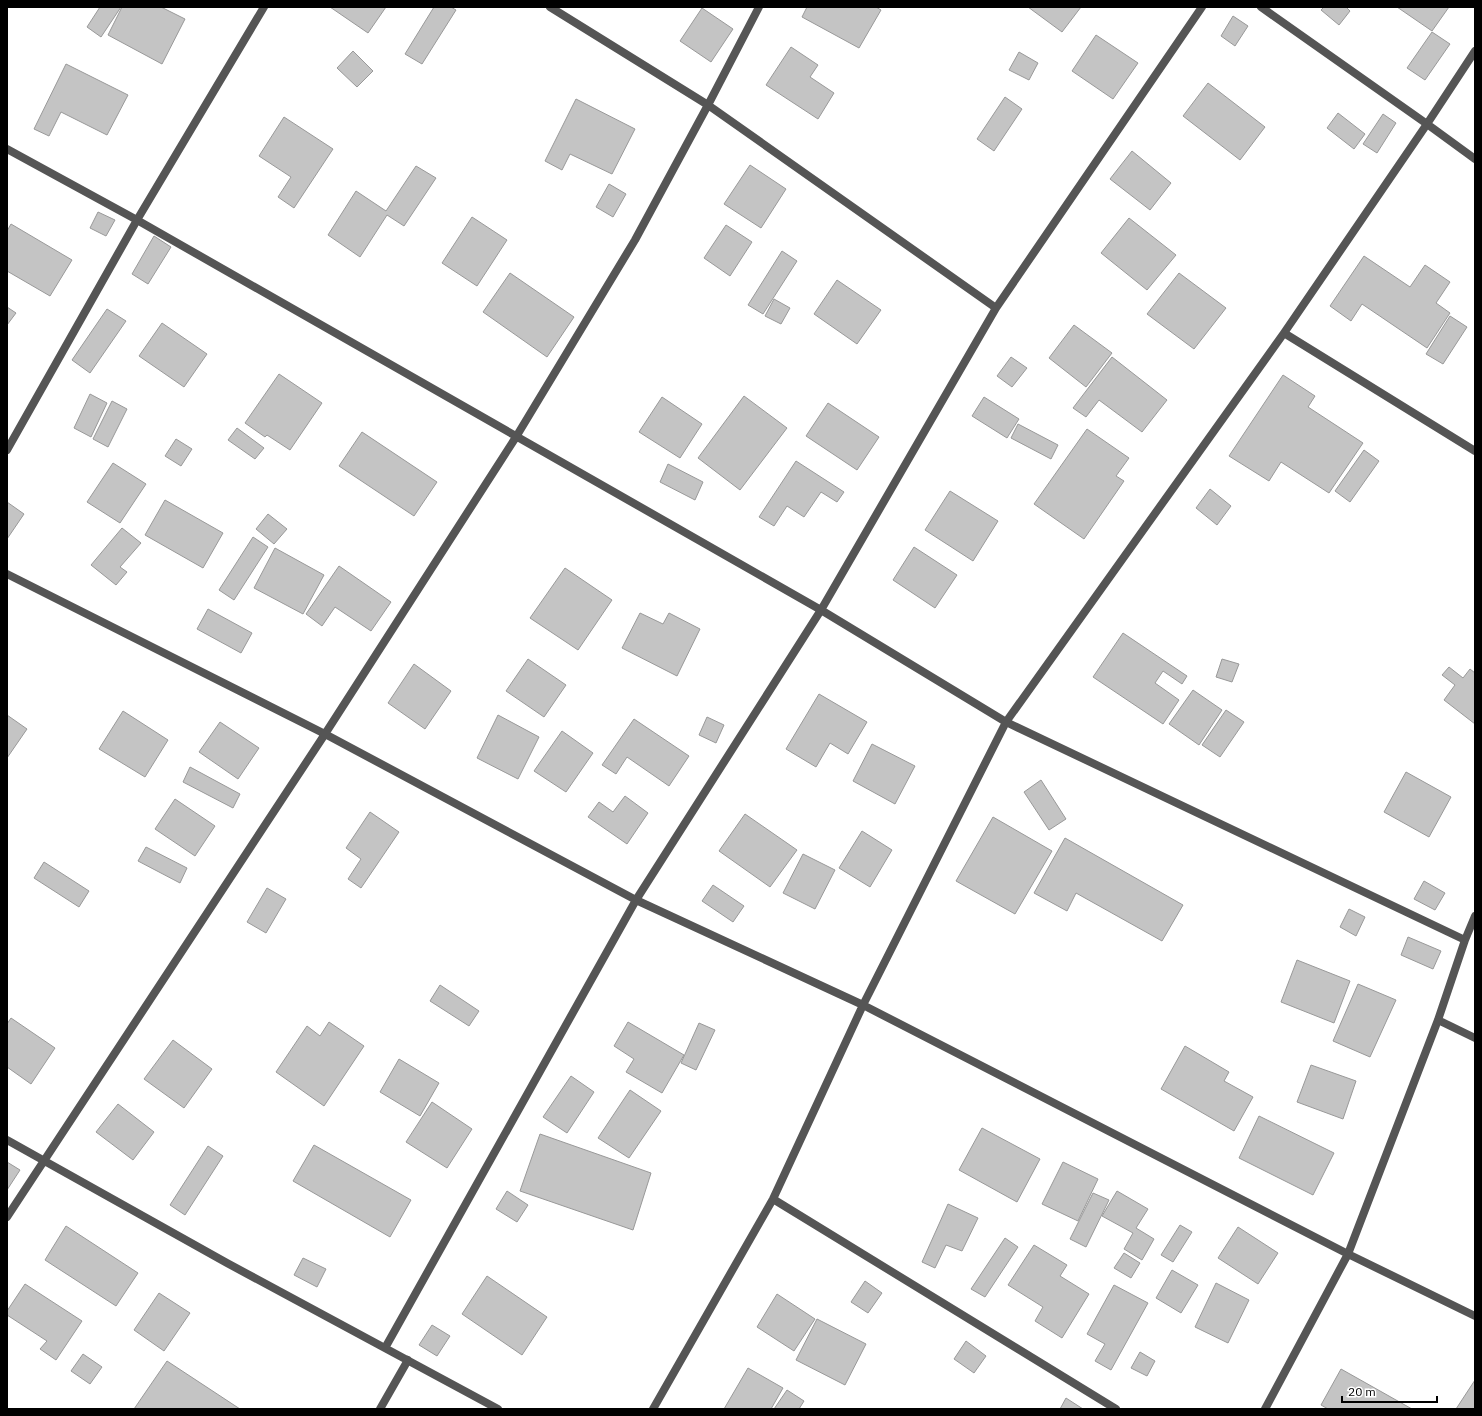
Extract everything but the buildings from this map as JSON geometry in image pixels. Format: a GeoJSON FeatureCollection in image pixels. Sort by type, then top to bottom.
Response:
{"type":"FeatureCollection","features":[{"type":"Feature","properties":{"kind":"street"},"geometry":{"type":"LineString","coordinates":[[7,450],[137,220],[264,7]]}},
{"type":"Feature","properties":{"kind":"street"},"geometry":{"type":"LineString","coordinates":[[550,7],[708,106],[996,308]]}},
{"type":"Feature","properties":{"kind":"street"},"geometry":{"type":"LineString","coordinates":[[7,1217],[325,734],[516,437],[635,240],[708,106],[759,7]]}},
{"type":"Feature","properties":{"kind":"street"},"geometry":{"type":"LineString","coordinates":[[385,1348],[636,900],[821,610],[996,308],[1202,7]]}},
{"type":"Feature","properties":{"kind":"street"},"geometry":{"type":"LineString","coordinates":[[1261,7],[1428,124],[1475,159]]}},
{"type":"Feature","properties":{"kind":"street"},"geometry":{"type":"LineString","coordinates":[[653,1409],[773,1199],[863,1006],[1006,722],[1284,333],[1428,124],[1475,51]]}},
{"type":"Feature","properties":{"kind":"street"},"geometry":{"type":"LineString","coordinates":[[7,149],[137,220],[821,610],[1006,722],[1465,940]]}},
{"type":"Feature","properties":{"kind":"street"},"geometry":{"type":"LineString","coordinates":[[1284,333],[1475,451]]}},
{"type":"Feature","properties":{"kind":"street"},"geometry":{"type":"LineString","coordinates":[[7,574],[325,734],[636,900],[863,1006],[1348,1254],[1475,1316]]}},
{"type":"Feature","properties":{"kind":"street"},"geometry":{"type":"LineString","coordinates":[[1265,1409],[1348,1254],[1438,1020],[1465,940],[1475,916]]}},
{"type":"Feature","properties":{"kind":"street"},"geometry":{"type":"LineString","coordinates":[[1438,1020],[1475,1038]]}},
{"type":"Feature","properties":{"kind":"street"},"geometry":{"type":"LineString","coordinates":[[7,1140],[227,1263],[498,1409]]}},
{"type":"Feature","properties":{"kind":"street"},"geometry":{"type":"LineString","coordinates":[[773,1199],[1116,1409]]}},
{"type":"Feature","properties":{"kind":"street"},"geometry":{"type":"LineString","coordinates":[[380,1409],[408,1360]]}}]}
